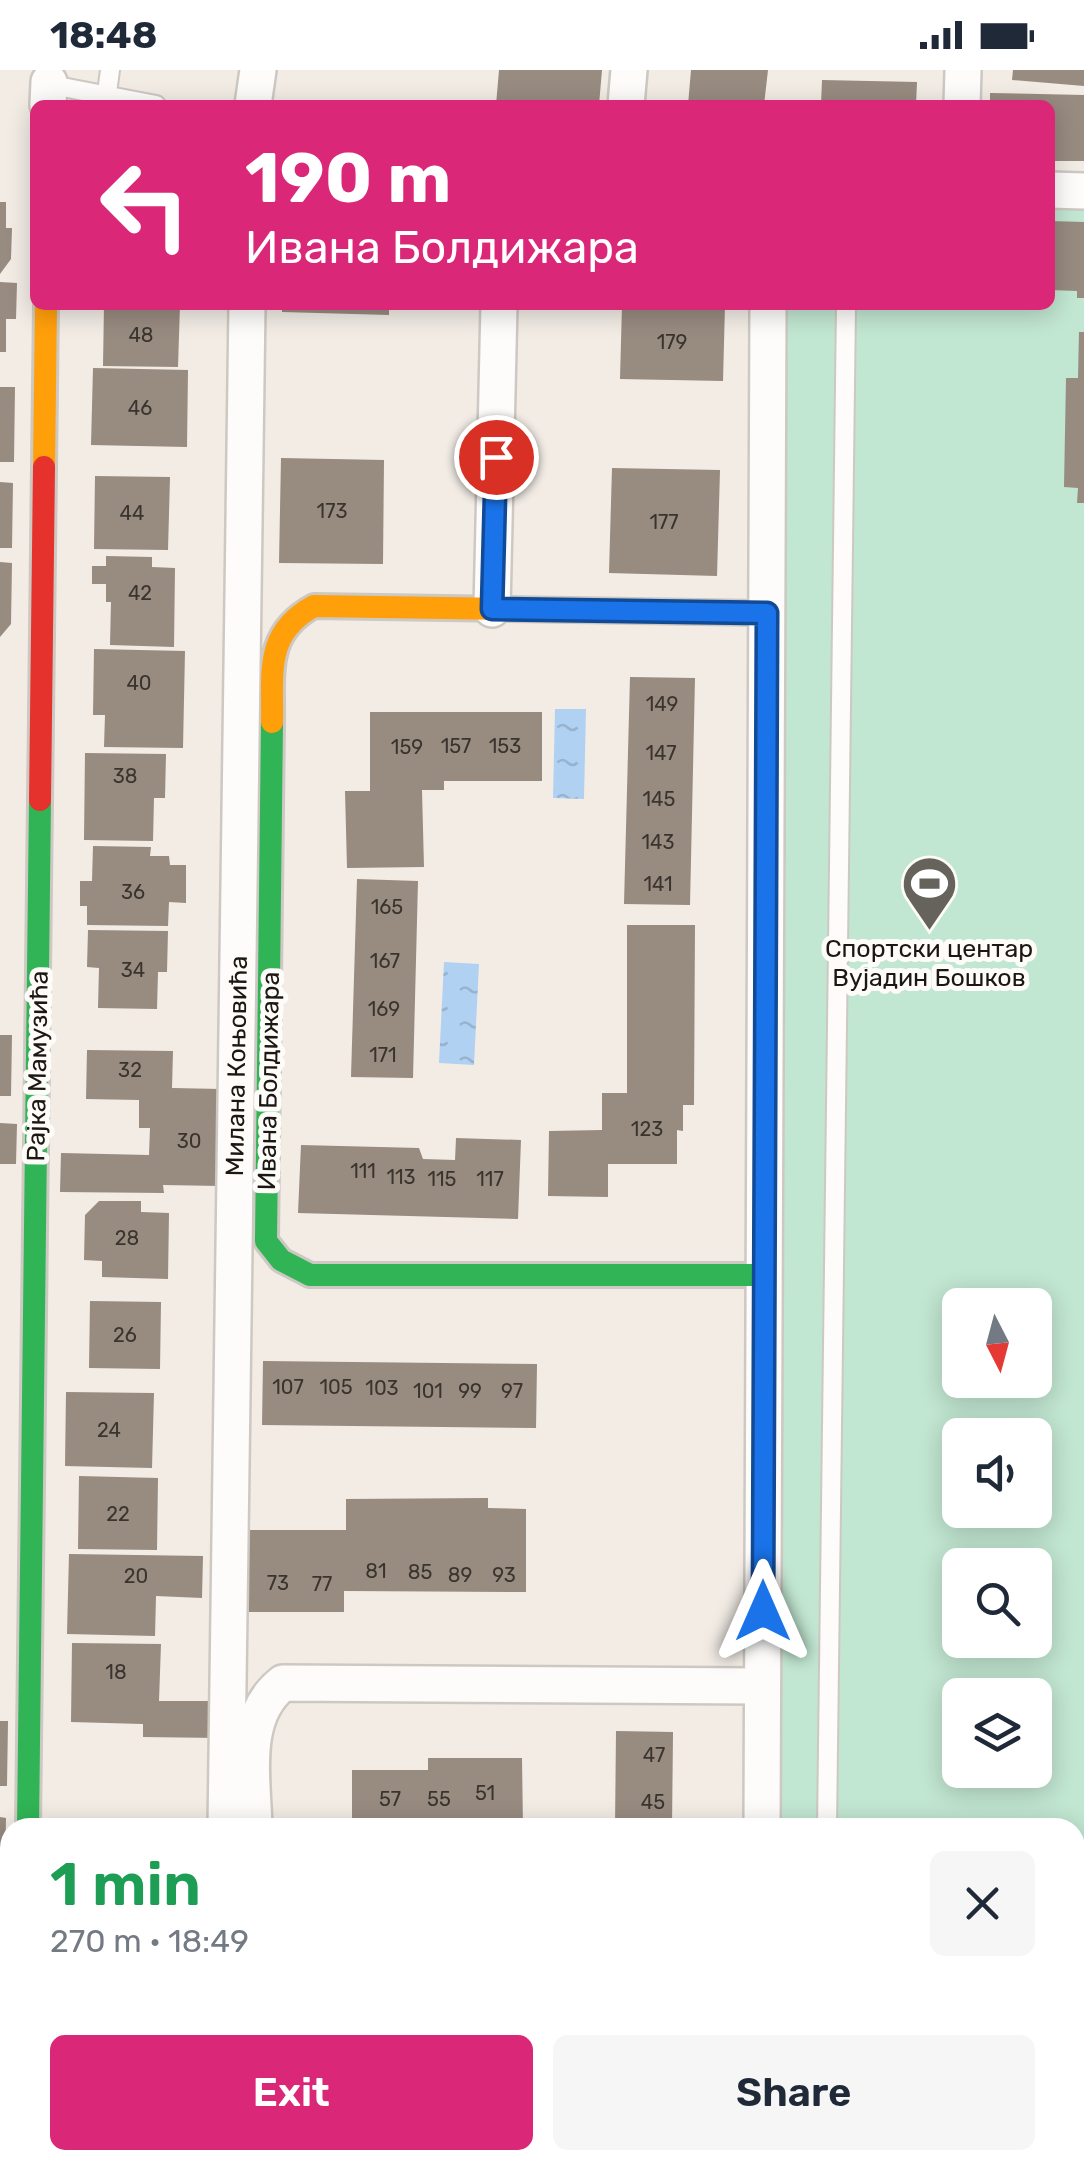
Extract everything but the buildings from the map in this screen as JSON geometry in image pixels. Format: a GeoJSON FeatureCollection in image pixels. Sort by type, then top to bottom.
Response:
{"type":"FeatureCollection","features":[{"type":"Feature","properties":{"kind":"street"},"geometry":{"type":"LineString","coordinates":[[254,100],[258,70]]}},
{"type":"Feature","properties":{"kind":"street"},"geometry":{"type":"LineString","coordinates":[[626,100],[629,70]]}},
{"type":"Feature","properties":{"kind":"street"},"geometry":{"type":"LineString","coordinates":[[962,100],[963,70]]}},
{"type":"Feature","properties":{"kind":"street"},"geometry":{"type":"LineString","coordinates":[[1055,190],[1084,190]]}},
{"type":"Feature","properties":{"kind":"street","name":"Рајка Мамузића"},"geometry":{"type":"LineString","coordinates":[[28,1818],[46,310]]}},
{"type":"Feature","properties":{"kind":"street","name":"Милана Коњовића"},"geometry":{"type":"LineString","coordinates":[[226,1818],[247,310]]}},
{"type":"Feature","properties":{"kind":"street"},"geometry":{"type":"LineString","coordinates":[[492,609],[499,310]]}},
{"type":"Feature","properties":{"kind":"street"},"geometry":{"type":"LineString","coordinates":[[762,1818],[768,310]]}},
{"type":"Feature","properties":{"kind":"street","name":"Ивана Болдижара"},"geometry":{"type":"LineString","coordinates":[[764,1274],[310,1274],[281,1260],[266,1241],[273,652],[282,631],[295,615],[314,606],[767,613]]}},
{"type":"Feature","properties":{"kind":"street"},"geometry":{"type":"LineString","coordinates":[[254,1818],[256,1717],[266,1696],[283,1683],[762,1686]]}},
{"type":"Feature","properties":{"kind":"lane"},"geometry":{"type":"LineString","coordinates":[[106,93],[110,70]]}},
{"type":"Feature","properties":{"kind":"lane"},"geometry":{"type":"LineString","coordinates":[[46,86],[135,100]]}},
{"type":"Feature","properties":{"kind":"lane"},"geometry":{"type":"LineString","coordinates":[[827,1818],[846,310]]}},
{"type":"Feature","properties":{"kind":"green space","name":"Спортски центар Вујадин Бошков"},"geometry":{"type":"Polygon","coordinates":[[[1055,207],[1084,207],[1084,1818],[766,1818],[779,310],[1055,310],[1055,207]]]}},
{"type":"Feature","properties":{"kind":"water"},"geometry":{"type":"Polygon","coordinates":[[[555,709],[586,709],[584,799],[553,798],[555,709]]]}},
{"type":"Feature","properties":{"kind":"water"},"geometry":{"type":"Polygon","coordinates":[[[444,962],[479,964],[474,1065],[439,1063],[444,962]]]}},
{"type":"Feature","properties":{"kind":"traffic: fast"},"geometry":{"type":"LineString","coordinates":[[272,722],[266,1241],[281,1260],[310,1275],[764,1275]]}},
{"type":"Feature","properties":{"kind":"traffic: fast"},"geometry":{"type":"LineString","coordinates":[[28,1818],[40,800]]}},
{"type":"Feature","properties":{"kind":"traffic: slow"},"geometry":{"type":"LineString","coordinates":[[44,467],[46,310]]}},
{"type":"Feature","properties":{"kind":"traffic: slow"},"geometry":{"type":"LineString","coordinates":[[272,722],[273,671],[279,642],[286,629],[314,606],[767,613]]}},
{"type":"Feature","properties":{"kind":"traffic: jam"},"geometry":{"type":"LineString","coordinates":[[40,800],[44,467]]}},
{"type":"Feature","properties":{"kind":"place","name":"Спортски центар Вујадин Бошков"},"geometry":{"type":"Point","coordinates":[929,932]}},
{"type":"Feature","properties":{"kind":"route"},"geometry":{"type":"LineString","coordinates":[[496,457],[492,609],[767,613],[763,1611]]}}]}
